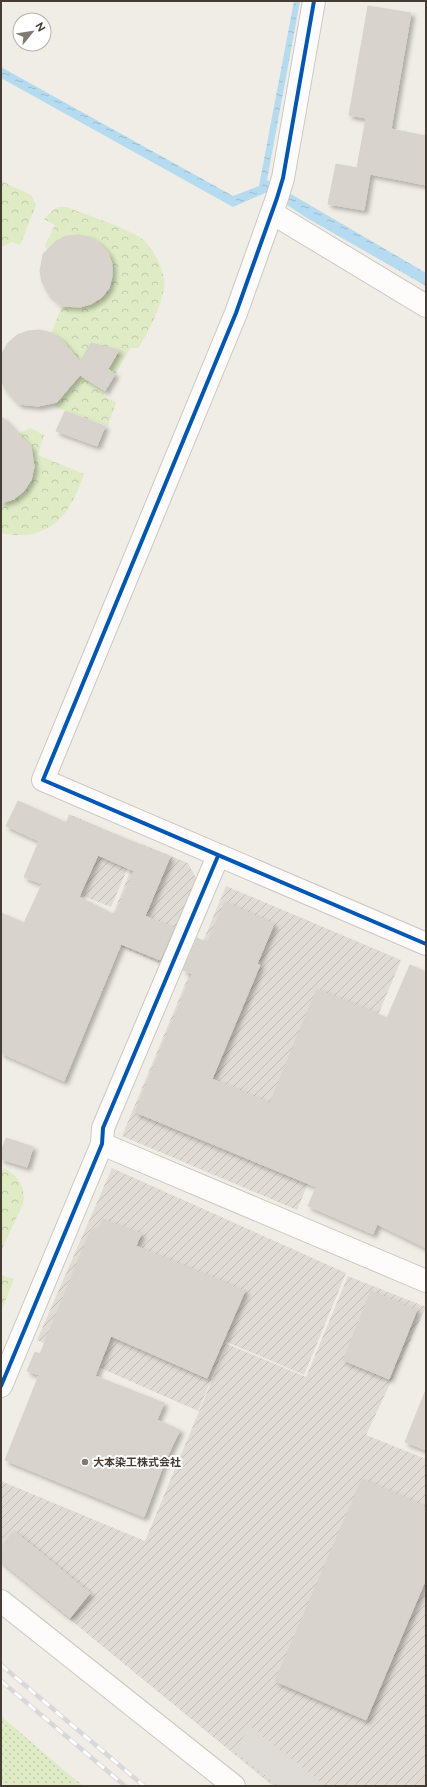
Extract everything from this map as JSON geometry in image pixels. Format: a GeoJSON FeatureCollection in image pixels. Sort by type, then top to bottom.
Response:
{"type":"FeatureCollection","features":[{"type":"Feature","properties":{"kind":"street"},"geometry":{"type":"LineString","coordinates":[[314,1],[277,197],[236,313],[43,780],[426,944]]}},
{"type":"Feature","properties":{"kind":"street"},"geometry":{"type":"LineString","coordinates":[[277,197],[426,306]]}},
{"type":"Feature","properties":{"kind":"street"},"geometry":{"type":"LineString","coordinates":[[1,1386],[102,1144],[103,1128],[218,856]]}},
{"type":"Feature","properties":{"kind":"street"},"geometry":{"type":"LineString","coordinates":[[102,1144],[426,1281]]}},
{"type":"Feature","properties":{"kind":"street"},"geometry":{"type":"LineString","coordinates":[[1,1600],[234,1786]]}},
{"type":"Feature","properties":{"kind":"shaded area"},"geometry":{"type":"Polygon","coordinates":[[[69,814],[138,844],[111,907],[42,880],[69,814]]]}},
{"type":"Feature","properties":{"kind":"shaded area"},"geometry":{"type":"Polygon","coordinates":[[[141,844],[188,863],[197,880],[161,964],[103,939],[141,844]]]}},
{"type":"Feature","properties":{"kind":"shaded area"},"geometry":{"type":"Polygon","coordinates":[[[226,886],[401,960],[297,1210],[122,1136],[226,886]]]}},
{"type":"Feature","properties":{"kind":"shaded area"},"geometry":{"type":"Polygon","coordinates":[[[112,1168],[346,1273],[304,1375],[227,1342],[198,1411],[37,1340],[112,1168]]]}},
{"type":"Feature","properties":{"kind":"shaded area"},"geometry":{"type":"Polygon","coordinates":[[[348,1276],[426,1307],[366,1435],[426,1459],[426,1786],[273,1786],[1,1563],[1,1481],[145,1541],[227,1344],[306,1377],[348,1276]]]}},
{"type":"Feature","properties":{"kind":"shaded area"},"geometry":{"type":"Polygon","coordinates":[[[251,1727],[326,1786],[279,1786],[233,1750],[251,1727]]]}},
{"type":"Feature","properties":{"kind":"green space"},"geometry":{"type":"Polygon","coordinates":[[[1,181],[31,195],[36,205],[20,245],[12,242],[1,247],[1,181]]]}},
{"type":"Feature","properties":{"kind":"green space"},"geometry":{"type":"Polygon","coordinates":[[[58,207],[67,207],[113,224],[138,236],[153,252],[161,267],[163,275],[164,289],[162,297],[150,327],[138,348],[130,348],[103,396],[116,402],[108,426],[55,407],[68,361],[50,337],[69,287],[45,246],[55,225],[44,219],[58,207]]]}},
{"type":"Feature","properties":{"kind":"green space"},"geometry":{"type":"Polygon","coordinates":[[[30,428],[44,435],[38,455],[84,474],[72,502],[55,523],[45,530],[32,534],[18,535],[1,533],[1,442],[30,428]]]}},
{"type":"Feature","properties":{"kind":"green space"},"geometry":{"type":"Polygon","coordinates":[[[3,1168],[13,1174],[20,1182],[24,1198],[23,1204],[1,1251],[1,1172],[3,1168]]]}},
{"type":"Feature","properties":{"kind":"green space"},"geometry":{"type":"Polygon","coordinates":[[[1,1275],[14,1279],[1,1312],[1,1275]]]}},
{"type":"Feature","properties":{"kind":"green space"},"geometry":{"type":"Polygon","coordinates":[[[1,1716],[84,1786],[6,1786],[1,1782],[1,1716]]]}},
{"type":"Feature","properties":{"kind":"water"},"geometry":{"type":"Polygon","coordinates":[[[294,1],[300,1],[267,180],[426,273],[426,286],[307,218],[267,192],[233,207],[1,78],[1,67],[233,196],[259,186],[294,1]]]}},
{"type":"Feature","properties":{"kind":"building"},"geometry":{"type":"Polygon","coordinates":[[[368,6],[411,13],[391,129],[426,136],[426,185],[370,174],[364,210],[328,204],[336,164],[357,168],[366,118],[349,115],[368,6]]]}},
{"type":"Feature","properties":{"kind":"building"},"geometry":{"type":"Polygon","coordinates":[[[79,235],[90,237],[100,244],[108,253],[112,264],[112,276],[109,288],[102,297],[91,304],[80,307],[62,306],[48,293],[42,282],[40,271],[43,254],[56,241],[67,236],[79,235]]]}},
{"type":"Feature","properties":{"kind":"building"},"geometry":{"type":"Polygon","coordinates":[[[40,330],[52,333],[62,340],[80,362],[91,343],[119,350],[108,369],[115,374],[105,391],[80,375],[57,402],[38,406],[19,404],[5,389],[1,380],[2,353],[8,343],[17,335],[28,331],[40,330]]]}},
{"type":"Feature","properties":{"kind":"building"},"geometry":{"type":"Polygon","coordinates":[[[65,411],[105,426],[97,446],[56,431],[65,411]]]}},
{"type":"Feature","properties":{"kind":"building"},"geometry":{"type":"Polygon","coordinates":[[[1,416],[31,447],[34,467],[31,480],[24,491],[14,499],[1,503],[1,416]]]}},
{"type":"Feature","properties":{"kind":"building"},"geometry":{"type":"Polygon","coordinates":[[[18,801],[67,823],[70,816],[170,857],[145,916],[174,928],[160,960],[121,944],[64,1081],[1,1053],[1,913],[24,923],[42,884],[24,877],[39,841],[6,826],[18,801]],[[98,855],[79,897],[115,915],[134,871],[98,855]]]}},
{"type":"Feature","properties":{"kind":"building"},"geometry":{"type":"Polygon","coordinates":[[[225,902],[274,924],[257,964],[260,965],[212,1079],[270,1103],[317,989],[387,1018],[410,965],[426,972],[426,1248],[377,1224],[373,1234],[308,1206],[316,1187],[135,1112],[192,974],[183,970],[197,938],[207,943],[225,902]]]}},
{"type":"Feature","properties":{"kind":"building"},"geometry":{"type":"Polygon","coordinates":[[[6,1138],[33,1147],[27,1167],[1,1159],[1,1152],[6,1138]]]}},
{"type":"Feature","properties":{"kind":"building"},"geometry":{"type":"Polygon","coordinates":[[[103,1219],[141,1234],[136,1246],[245,1291],[207,1378],[111,1336],[95,1376],[164,1403],[157,1420],[180,1430],[164,1463],[144,1517],[5,1460],[39,1375],[27,1371],[35,1352],[40,1354],[92,1227],[98,1230],[103,1219]]]}},
{"type":"Feature","properties":{"kind":"building"},"geometry":{"type":"Polygon","coordinates":[[[371,1291],[417,1310],[389,1379],[343,1360],[371,1291]]]}},
{"type":"Feature","properties":{"kind":"building"},"geometry":{"type":"Polygon","coordinates":[[[425,1392],[426,1393],[426,1450],[405,1442],[425,1392]]]}},
{"type":"Feature","properties":{"kind":"building"},"geometry":{"type":"Polygon","coordinates":[[[362,1479],[426,1507],[426,1579],[366,1720],[275,1681],[362,1479]]]}},
{"type":"Feature","properties":{"kind":"building"},"geometry":{"type":"Polygon","coordinates":[[[14,1531],[90,1593],[70,1618],[1,1562],[1,1547],[14,1531]]]}},
{"type":"Feature","properties":{"kind":"railway"},"geometry":{"type":"LineString","coordinates":[[1,1665],[144,1786]]}},
{"type":"Feature","properties":{"kind":"railway"},"geometry":{"type":"LineString","coordinates":[[1,1681],[125,1786]]}},
{"type":"Feature","properties":{"kind":"cycle path"},"geometry":{"type":"LineString","coordinates":[[314,1],[283,178],[277,198],[236,313],[43,780],[426,944]]}},
{"type":"Feature","properties":{"kind":"cycle path"},"geometry":{"type":"LineString","coordinates":[[1,1386],[102,1144],[103,1128],[218,856]]}},
{"type":"Feature","properties":{"kind":"place","name":"大本染工株式会社"},"geometry":{"type":"Point","coordinates":[85,1462]}}]}
